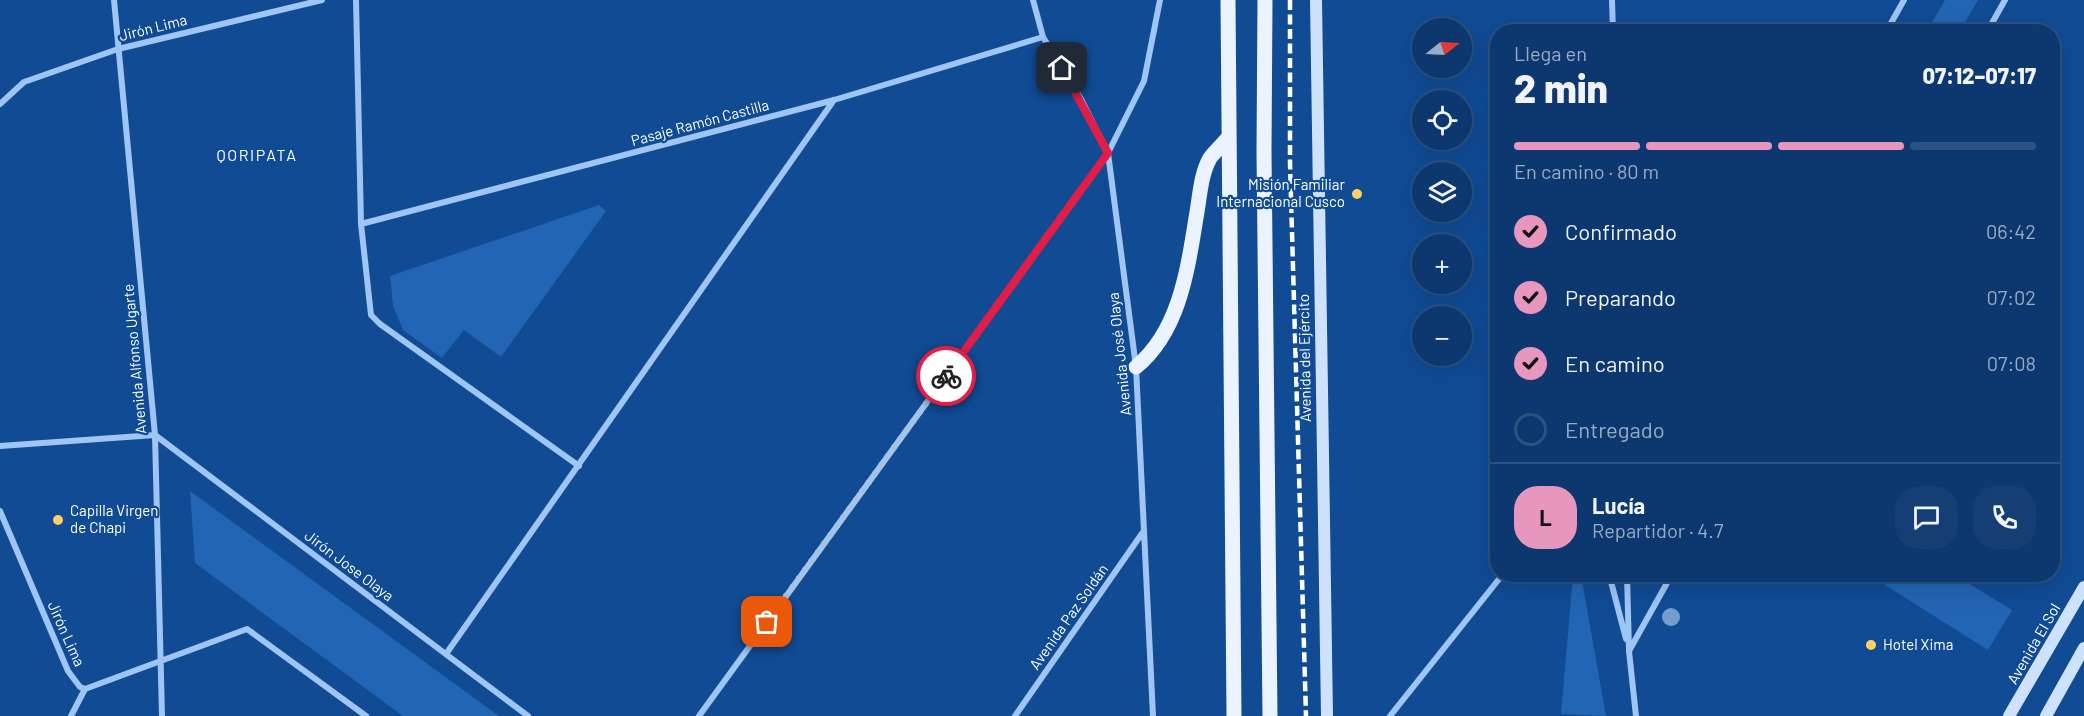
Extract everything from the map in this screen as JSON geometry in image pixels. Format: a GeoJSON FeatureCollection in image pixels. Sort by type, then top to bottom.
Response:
{"type":"FeatureCollection","features":[{"type":"Feature","properties":{"kind":"main road"},"geometry":{"type":"LineString","coordinates":[[1228,0],[1234,716]]}},
{"type":"Feature","properties":{"kind":"main road"},"geometry":{"type":"LineString","coordinates":[[1265,0],[1264,151],[1270,716]]}},
{"type":"Feature","properties":{"kind":"main road","name":"Avenida del Ejército"},"geometry":{"type":"LineString","coordinates":[[1316,0],[1327,716]]}},
{"type":"Feature","properties":{"kind":"main road"},"geometry":{"type":"LineString","coordinates":[[1136,367],[1150,356],[1166,331],[1186,279],[1202,177],[1210,158],[1228,137]]}},
{"type":"Feature","properties":{"kind":"main road","name":"Avenida El Sol"},"geometry":{"type":"LineString","coordinates":[[2009,716],[2084,587]]}},
{"type":"Feature","properties":{"kind":"main road"},"geometry":{"type":"LineString","coordinates":[[2046,716],[2084,648]]}},
{"type":"Feature","properties":{"kind":"street","name":"Avenida Alfonso Ugarte"},"geometry":{"type":"LineString","coordinates":[[114,0],[155,435],[162,716]]}},
{"type":"Feature","properties":{"kind":"street","name":"Jirón Lima"},"geometry":{"type":"LineString","coordinates":[[0,104],[24,82],[118,49],[322,0]]}},
{"type":"Feature","properties":{"kind":"street"},"geometry":{"type":"LineString","coordinates":[[356,0],[361,224],[371,315],[380,324],[579,466]]}},
{"type":"Feature","properties":{"kind":"street"},"geometry":{"type":"LineString","coordinates":[[1033,0],[1043,37],[1081,99],[1108,153]]}},
{"type":"Feature","properties":{"kind":"street"},"geometry":{"type":"LineString","coordinates":[[699,716],[1108,153],[1144,81],[1160,0]]}},
{"type":"Feature","properties":{"kind":"street"},"geometry":{"type":"LineString","coordinates":[[1612,0],[1613,24]]}},
{"type":"Feature","properties":{"kind":"street"},"geometry":{"type":"LineString","coordinates":[[1890,24],[1904,0]]}},
{"type":"Feature","properties":{"kind":"street"},"geometry":{"type":"LineString","coordinates":[[1992,24],[2005,0]]}},
{"type":"Feature","properties":{"kind":"street","name":"Pasaje Ramón Castilla"},"geometry":{"type":"LineString","coordinates":[[361,224],[834,100],[1043,37]]}},
{"type":"Feature","properties":{"kind":"street"},"geometry":{"type":"LineString","coordinates":[[446,654],[834,100]]}},
{"type":"Feature","properties":{"kind":"street","name":"Avenida José Olaya"},"geometry":{"type":"LineString","coordinates":[[1108,153],[1136,367],[1153,716]]}},
{"type":"Feature","properties":{"kind":"street"},"geometry":{"type":"LineString","coordinates":[[0,446],[155,435]]}},
{"type":"Feature","properties":{"kind":"street","name":"Jirón Jose Olaya"},"geometry":{"type":"LineString","coordinates":[[155,435],[528,716]]}},
{"type":"Feature","properties":{"kind":"street","name":"Jirón Lima"},"geometry":{"type":"LineString","coordinates":[[0,511],[68,671],[80,687],[85,689]]}},
{"type":"Feature","properties":{"kind":"street","name":"Avenida Paz Soldán"},"geometry":{"type":"LineString","coordinates":[[1016,716],[1143,531]]}},
{"type":"Feature","properties":{"kind":"street"},"geometry":{"type":"LineString","coordinates":[[1390,716],[1497,582]]}},
{"type":"Feature","properties":{"kind":"street"},"geometry":{"type":"LineString","coordinates":[[1611,582],[1629,651]]}},
{"type":"Feature","properties":{"kind":"street"},"geometry":{"type":"LineString","coordinates":[[1627,582],[1629,651],[1636,716]]}},
{"type":"Feature","properties":{"kind":"street"},"geometry":{"type":"LineString","coordinates":[[1629,651],[1668,582]]}},
{"type":"Feature","properties":{"kind":"street"},"geometry":{"type":"LineString","coordinates":[[71,716],[85,689],[246,629],[366,716]]}},
{"type":"Feature","properties":{"kind":"shaded area"},"geometry":{"type":"Polygon","coordinates":[[[1945,0],[1978,0],[1964,24],[1931,24],[1945,0]]]}},
{"type":"Feature","properties":{"kind":"shaded area"},"geometry":{"type":"Polygon","coordinates":[[[599,205],[606,211],[501,357],[464,330],[442,358],[403,330],[393,306],[390,276],[599,205]]]}},
{"type":"Feature","properties":{"kind":"shaded area"},"geometry":{"type":"Polygon","coordinates":[[[190,491],[499,716],[403,716],[195,563],[190,491]]]}},
{"type":"Feature","properties":{"kind":"shaded area"},"geometry":{"type":"Polygon","coordinates":[[[1572,582],[1582,582],[1606,716],[1561,714],[1572,582]]]}},
{"type":"Feature","properties":{"kind":"shaded area"},"geometry":{"type":"Polygon","coordinates":[[[1887,582],[1966,582],[2012,610],[1988,650],[1885,585],[1887,582]]]}},
{"type":"Feature","properties":{"kind":"railway"},"geometry":{"type":"LineString","coordinates":[[1290,0],[1290,163],[1306,716]]}},
{"type":"Feature","properties":{"kind":"way so far"},"geometry":{"type":"LineString","coordinates":[[767,622],[946,376]]}},
{"type":"Feature","properties":{"kind":"place","name":"Misión Familiar Internacional Cusco"},"geometry":{"type":"Point","coordinates":[1357,194]}},
{"type":"Feature","properties":{"kind":"place","name":"Capilla Virgen de Chapi"},"geometry":{"type":"Point","coordinates":[58,520]}},
{"type":"Feature","properties":{"kind":"place","name":"Hotel Xima"},"geometry":{"type":"Point","coordinates":[1871,645]}},
{"type":"Feature","properties":{"kind":"district","name":"QORIPATA"},"geometry":{"type":"Point","coordinates":[257,155]}},
{"type":"Feature","properties":{"kind":"route"},"geometry":{"type":"LineString","coordinates":[[946,376],[1108,153],[1081,99],[1062,68]]}}]}
